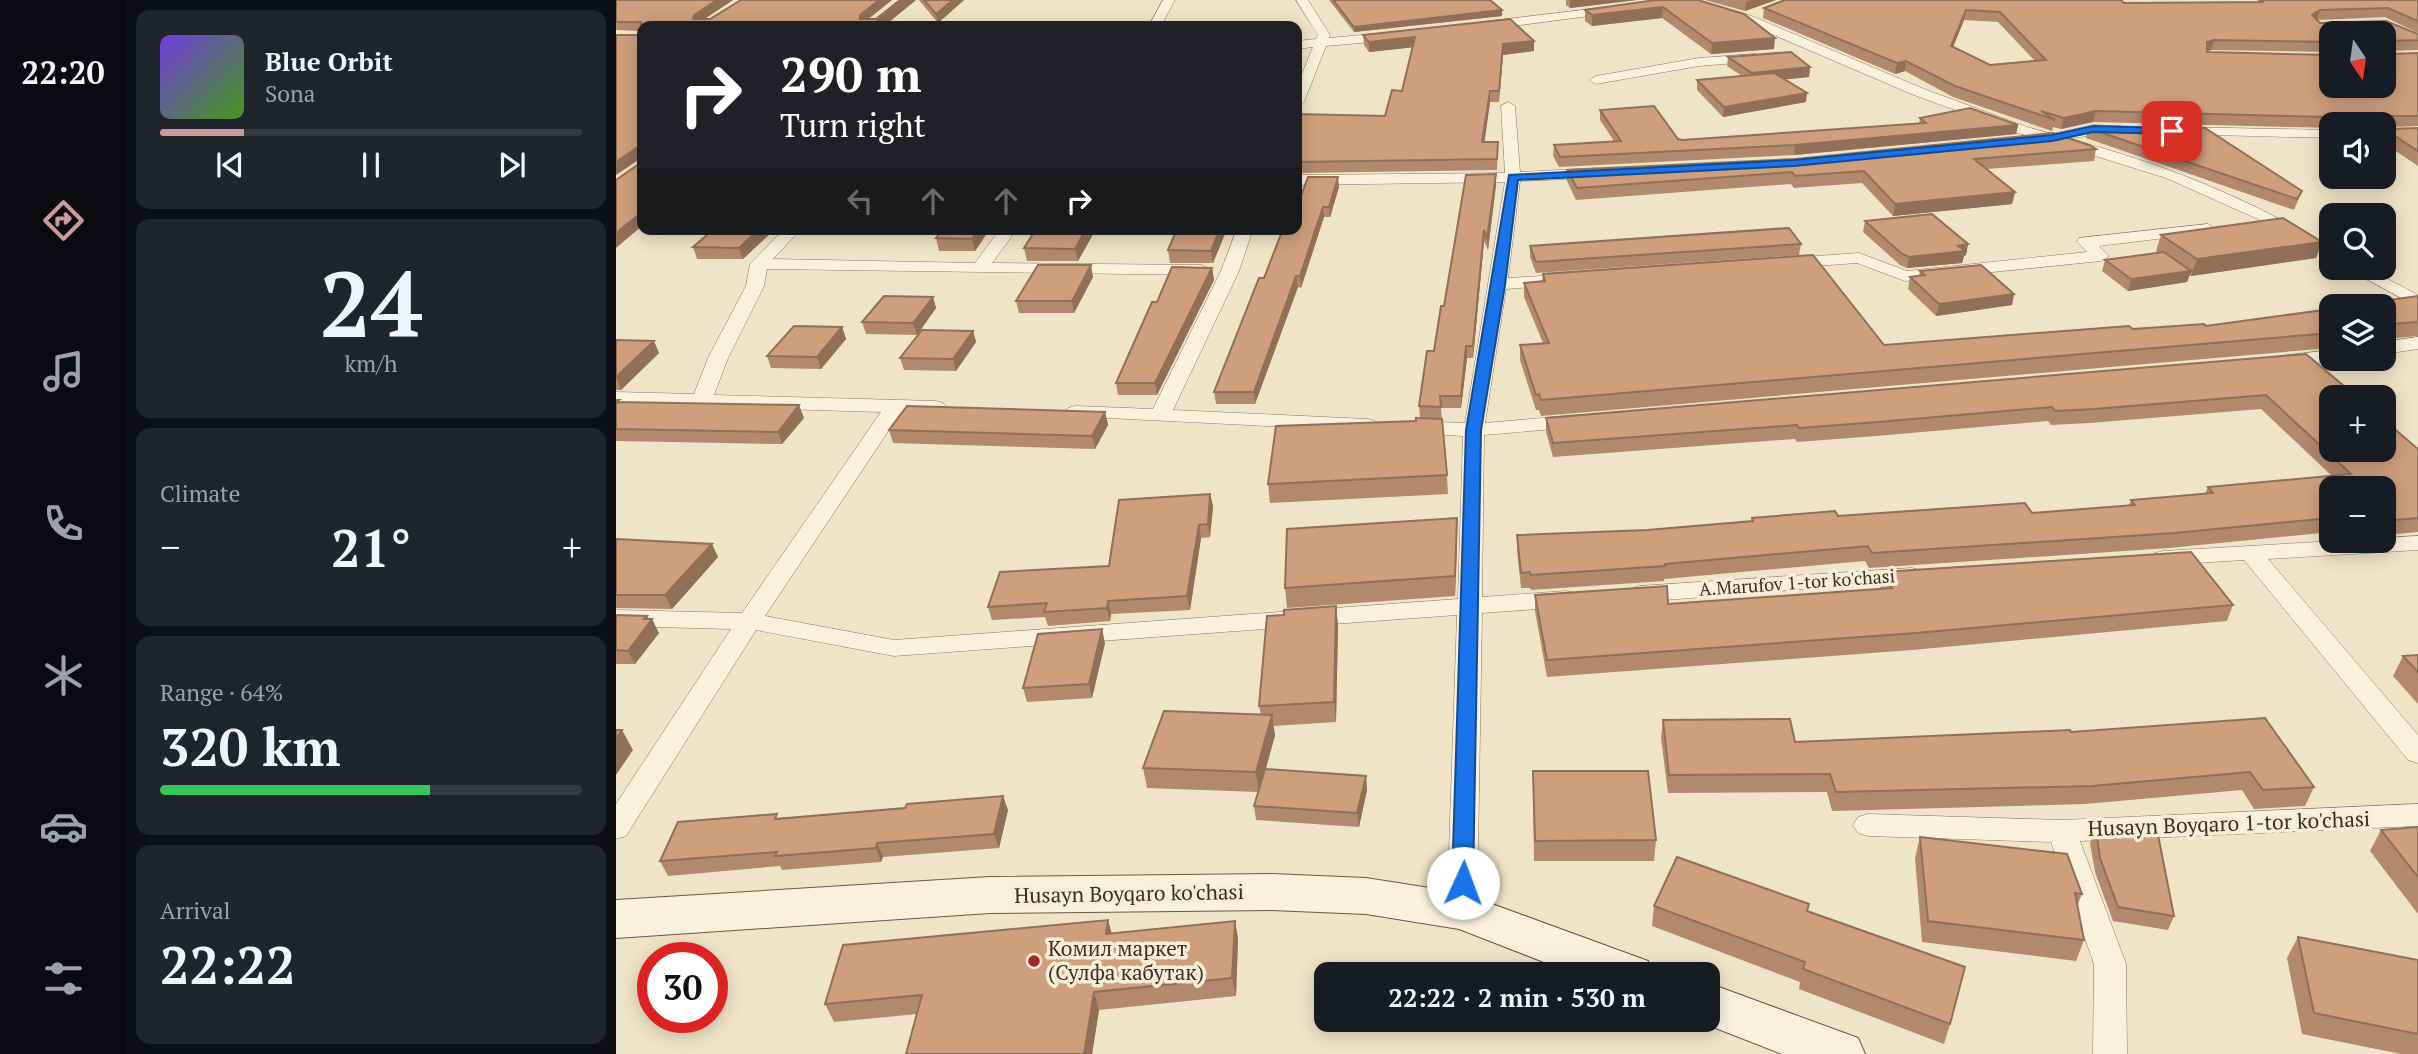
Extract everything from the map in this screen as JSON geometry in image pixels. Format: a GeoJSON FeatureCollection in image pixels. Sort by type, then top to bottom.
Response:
{"type":"FeatureCollection","features":[{"type":"Feature","properties":{"kind":"main road","name":"Husayn Boyqaro ko'chasi"},"geometry":{"type":"LineString","coordinates":[[616,919],[990,895],[1246,892],[1366,896],[1462,911],[1597,962]]}},
{"type":"Feature","properties":{"kind":"main road"},"geometry":{"type":"LineString","coordinates":[[1720,1009],[1840,1054]]}},
{"type":"Feature","properties":{"kind":"street"},"geometry":{"type":"LineString","coordinates":[[1158,21],[1169,0]]}},
{"type":"Feature","properties":{"kind":"street"},"geometry":{"type":"LineString","coordinates":[[1302,0],[1324,35],[1302,90]]}},
{"type":"Feature","properties":{"kind":"street"},"geometry":{"type":"LineString","coordinates":[[1680,1],[1751,16],[1825,52],[1919,92],[2022,130],[2171,175],[2277,222],[2319,248]]}},
{"type":"Feature","properties":{"kind":"street"},"geometry":{"type":"LineString","coordinates":[[1467,28],[1632,8]]}},
{"type":"Feature","properties":{"kind":"street"},"geometry":{"type":"LineString","coordinates":[[1302,45],[1411,34]]}},
{"type":"Feature","properties":{"kind":"street"},"geometry":{"type":"LineString","coordinates":[[1800,55],[1825,52]]}},
{"type":"Feature","properties":{"kind":"street"},"geometry":{"type":"LineString","coordinates":[[1596,80],[1699,62],[1765,57]]}},
{"type":"Feature","properties":{"kind":"street"},"geometry":{"type":"LineString","coordinates":[[1462,911],[1474,430],[1513,177],[1508,106]]}},
{"type":"Feature","properties":{"kind":"street"},"geometry":{"type":"LineString","coordinates":[[2011,142],[2052,138],[2093,129],[2135,130]]}},
{"type":"Feature","properties":{"kind":"street"},"geometry":{"type":"LineString","coordinates":[[2163,130],[2319,134]]}},
{"type":"Feature","properties":{"kind":"street"},"geometry":{"type":"LineString","coordinates":[[1302,180],[1513,177],[1620,172]]}},
{"type":"Feature","properties":{"kind":"street"},"geometry":{"type":"LineString","coordinates":[[2249,225],[2277,222]]}},
{"type":"Feature","properties":{"kind":"street"},"geometry":{"type":"LineString","coordinates":[[1776,264],[1859,258],[1905,275],[2101,256],[2085,242],[2222,228]]}},
{"type":"Feature","properties":{"kind":"street"},"geometry":{"type":"LineString","coordinates":[[702,400],[718,358],[755,286],[759,264],[787,235]]}},
{"type":"Feature","properties":{"kind":"street"},"geometry":{"type":"LineString","coordinates":[[980,268],[1005,235]]}},
{"type":"Feature","properties":{"kind":"street"},"geometry":{"type":"LineString","coordinates":[[1160,415],[1230,271],[1243,235]]}},
{"type":"Feature","properties":{"kind":"street"},"geometry":{"type":"LineString","coordinates":[[759,264],[1230,271]]}},
{"type":"Feature","properties":{"kind":"street"},"geometry":{"type":"LineString","coordinates":[[1498,285],[1582,278]]}},
{"type":"Feature","properties":{"kind":"street"},"geometry":{"type":"LineString","coordinates":[[2377,280],[2418,302]]}},
{"type":"Feature","properties":{"kind":"street"},"geometry":{"type":"LineString","coordinates":[[2396,346],[2418,343]]}},
{"type":"Feature","properties":{"kind":"street"},"geometry":{"type":"LineString","coordinates":[[2264,364],[2319,357]]}},
{"type":"Feature","properties":{"kind":"street"},"geometry":{"type":"LineString","coordinates":[[616,398],[951,408]]}},
{"type":"Feature","properties":{"kind":"street"},"geometry":{"type":"LineString","coordinates":[[616,828],[749,621],[895,406]]}},
{"type":"Feature","properties":{"kind":"street"},"geometry":{"type":"LineString","coordinates":[[1048,411],[1474,430],[1598,419]]}},
{"type":"Feature","properties":{"kind":"street"},"geometry":{"type":"LineString","coordinates":[[2137,559],[2418,542]]}},
{"type":"Feature","properties":{"kind":"street"},"geometry":{"type":"LineString","coordinates":[[2249,552],[2418,753]]}},
{"type":"Feature","properties":{"kind":"street","name":"A.Marufov 1-tor ko'chasi"},"geometry":{"type":"LineString","coordinates":[[1610,596],[1929,574]]}},
{"type":"Feature","properties":{"kind":"street"},"geometry":{"type":"LineString","coordinates":[[616,618],[749,621],[894,648],[1582,598]]}},
{"type":"Feature","properties":{"kind":"street","name":"Husayn Boyqaro 1-tor ko'chasi"},"geometry":{"type":"LineString","coordinates":[[2110,1054],[2110,964],[2062,831],[2418,816]]}},
{"type":"Feature","properties":{"kind":"street"},"geometry":{"type":"LineString","coordinates":[[1868,825],[2062,831]]}},
{"type":"Feature","properties":{"kind":"building"},"geometry":{"type":"Polygon","coordinates":[[[616,0],[717,0],[694,15],[693,19],[710,19],[741,0],[879,0],[860,15],[860,19],[876,19],[903,0],[877,21],[616,22],[616,0]]]}},
{"type":"Feature","properties":{"kind":"building"},"geometry":{"type":"Polygon","coordinates":[[[924,0],[953,0],[936,14],[924,0]]]}},
{"type":"Feature","properties":{"kind":"building"},"geometry":{"type":"Polygon","coordinates":[[[1333,0],[1490,0],[1502,10],[1354,27],[1333,0]]]}},
{"type":"Feature","properties":{"kind":"building"},"geometry":{"type":"Polygon","coordinates":[[[1656,0],[1698,0],[1744,14],[1775,38],[1712,43],[1663,7],[1592,15],[1585,10],[1656,0]]]}},
{"type":"Feature","properties":{"kind":"building"},"geometry":{"type":"Polygon","coordinates":[[[1785,0],[2121,0],[2124,3],[2418,0],[2418,21],[2388,8],[2320,10],[2312,15],[2319,22],[2319,42],[2214,40],[2207,42],[2207,52],[2319,55],[2319,98],[2396,98],[2396,54],[2418,53],[2418,116],[2396,116],[2396,112],[2319,112],[2319,117],[2096,111],[2064,118],[2041,111],[2055,120],[1955,86],[1906,61],[1897,63],[1764,8],[1785,0]],[[1966,10],[1951,46],[1990,65],[2046,60],[2000,12],[1966,10]]]}},
{"type":"Feature","properties":{"kind":"building"},"geometry":{"type":"Polygon","coordinates":[[[1510,19],[1534,41],[1503,44],[1499,91],[1490,91],[1482,142],[1498,142],[1497,159],[1302,162],[1302,114],[1385,116],[1392,90],[1402,91],[1415,37],[1369,42],[1363,35],[1510,19]]]}},
{"type":"Feature","properties":{"kind":"building"},"geometry":{"type":"Polygon","coordinates":[[[2396,25],[2418,34],[2418,40],[2396,41],[2396,25]]]}},
{"type":"Feature","properties":{"kind":"building"},"geometry":{"type":"Polygon","coordinates":[[[616,35],[637,35],[637,148],[616,162],[616,35]]]}},
{"type":"Feature","properties":{"kind":"building"},"geometry":{"type":"Polygon","coordinates":[[[1791,52],[1810,67],[1752,73],[1728,57],[1791,52]]]}},
{"type":"Feature","properties":{"kind":"building"},"geometry":{"type":"Polygon","coordinates":[[[1774,73],[1807,93],[1724,107],[1697,80],[1774,73]]]}},
{"type":"Feature","properties":{"kind":"building"},"geometry":{"type":"Polygon","coordinates":[[[1654,106],[1678,139],[1682,140],[1926,123],[1920,118],[1970,108],[2018,125],[1795,145],[1560,157],[1554,145],[1621,141],[1600,110],[1654,106]]]}},
{"type":"Feature","properties":{"kind":"building"},"geometry":{"type":"Polygon","coordinates":[[[2088,128],[2205,128],[2302,191],[2297,199],[2088,128]]]}},
{"type":"Feature","properties":{"kind":"building"},"geometry":{"type":"Polygon","coordinates":[[[2418,128],[2418,151],[2396,137],[2396,129],[2418,128]]]}},
{"type":"Feature","properties":{"kind":"building"},"geometry":{"type":"Polygon","coordinates":[[[2053,133],[2096,149],[1974,159],[2015,192],[1895,204],[1864,171],[1795,176],[1792,172],[1577,188],[1567,170],[1796,159],[2053,133]]]}},
{"type":"Feature","properties":{"kind":"building"},"geometry":{"type":"Polygon","coordinates":[[[637,165],[637,216],[616,233],[616,180],[637,165]]]}},
{"type":"Feature","properties":{"kind":"building"},"geometry":{"type":"Polygon","coordinates":[[[1496,174],[1487,239],[1484,230],[1473,346],[1466,346],[1461,396],[1440,396],[1441,407],[1419,406],[1427,351],[1434,351],[1441,306],[1444,306],[1466,175],[1496,174]]]}},
{"type":"Feature","properties":{"kind":"building"},"geometry":{"type":"Polygon","coordinates":[[[1308,177],[1338,177],[1329,207],[1323,207],[1300,276],[1296,276],[1254,392],[1214,392],[1259,278],[1264,278],[1281,235],[1302,235],[1302,193],[1308,177]]]}},
{"type":"Feature","properties":{"kind":"building"},"geometry":{"type":"Polygon","coordinates":[[[1932,214],[1968,244],[1958,246],[1965,251],[1909,257],[1902,254],[1865,221],[1932,214]]]}},
{"type":"Feature","properties":{"kind":"building"},"geometry":{"type":"Polygon","coordinates":[[[2283,218],[2319,242],[2197,259],[2161,235],[2283,218]]]}},
{"type":"Feature","properties":{"kind":"building"},"geometry":{"type":"Polygon","coordinates":[[[1789,228],[1801,244],[1536,262],[1530,246],[1789,228]]]}},
{"type":"Feature","properties":{"kind":"building"},"geometry":{"type":"Polygon","coordinates":[[[707,235],[753,235],[739,248],[693,247],[707,235]]]}},
{"type":"Feature","properties":{"kind":"building"},"geometry":{"type":"Polygon","coordinates":[[[938,235],[974,235],[972,239],[936,238],[938,235]]]}},
{"type":"Feature","properties":{"kind":"building"},"geometry":{"type":"Polygon","coordinates":[[[1032,235],[1083,235],[1075,249],[1024,248],[1032,235]]]}},
{"type":"Feature","properties":{"kind":"building"},"geometry":{"type":"Polygon","coordinates":[[[1174,235],[1218,235],[1211,251],[1168,250],[1174,235]]]}},
{"type":"Feature","properties":{"kind":"building"},"geometry":{"type":"Polygon","coordinates":[[[2164,252],[2191,271],[2131,279],[2105,260],[2164,252]]]}},
{"type":"Feature","properties":{"kind":"building"},"geometry":{"type":"Polygon","coordinates":[[[1813,255],[1884,345],[2129,326],[2133,329],[2206,326],[2319,311],[2319,334],[1541,400],[1539,394],[1536,395],[1520,345],[1549,343],[1524,283],[1545,281],[1543,274],[1813,255]]]}},
{"type":"Feature","properties":{"kind":"building"},"geometry":{"type":"Polygon","coordinates":[[[1038,265],[1091,265],[1072,301],[1016,301],[1038,265]]]}},
{"type":"Feature","properties":{"kind":"building"},"geometry":{"type":"Polygon","coordinates":[[[1981,265],[2014,294],[1939,304],[1910,277],[1925,275],[1920,271],[1981,265]]]}},
{"type":"Feature","properties":{"kind":"building"},"geometry":{"type":"Polygon","coordinates":[[[1172,267],[1212,268],[1155,383],[1116,383],[1152,302],[1157,302],[1172,267]]]}},
{"type":"Feature","properties":{"kind":"building"},"geometry":{"type":"Polygon","coordinates":[[[884,296],[933,297],[913,323],[862,322],[884,296]]]}},
{"type":"Feature","properties":{"kind":"building"},"geometry":{"type":"Polygon","coordinates":[[[2418,296],[2418,322],[2396,324],[2396,299],[2418,296]]]}},
{"type":"Feature","properties":{"kind":"building"},"geometry":{"type":"Polygon","coordinates":[[[794,326],[842,327],[817,357],[767,356],[794,326]]]}},
{"type":"Feature","properties":{"kind":"building"},"geometry":{"type":"Polygon","coordinates":[[[922,330],[973,331],[953,359],[900,358],[922,330]]]}},
{"type":"Feature","properties":{"kind":"building"},"geometry":{"type":"Polygon","coordinates":[[[616,340],[654,341],[616,377],[616,340]]]}},
{"type":"Feature","properties":{"kind":"building"},"geometry":{"type":"Polygon","coordinates":[[[2306,354],[2319,365],[2319,371],[2326,371],[2343,385],[2319,385],[2319,444],[2266,395],[2094,409],[2055,411],[2052,407],[1799,428],[1797,425],[1553,443],[1546,418],[2306,354]]]}},
{"type":"Feature","properties":{"kind":"building"},"geometry":{"type":"Polygon","coordinates":[[[616,402],[799,405],[778,432],[616,429],[616,402]]]}},
{"type":"Feature","properties":{"kind":"building"},"geometry":{"type":"Polygon","coordinates":[[[907,406],[1105,412],[1092,436],[889,430],[907,406]]]}},
{"type":"Feature","properties":{"kind":"building"},"geometry":{"type":"Polygon","coordinates":[[[1416,418],[1442,419],[1447,475],[1268,484],[1276,426],[1416,421],[1416,418]]]}},
{"type":"Feature","properties":{"kind":"building"},"geometry":{"type":"Polygon","coordinates":[[[2396,430],[2418,449],[2418,518],[2396,520],[2396,476],[2329,476],[2351,474],[2338,462],[2396,462],[2396,430]]]}},
{"type":"Feature","properties":{"kind":"building"},"geometry":{"type":"Polygon","coordinates":[[[2319,477],[2319,519],[2174,533],[1872,553],[1868,546],[1665,566],[1531,575],[1530,572],[1521,573],[1517,535],[1647,530],[1835,511],[1838,516],[2025,503],[2032,513],[2135,505],[2131,500],[2213,493],[2208,487],[2319,477]]]}},
{"type":"Feature","properties":{"kind":"building"},"geometry":{"type":"Polygon","coordinates":[[[1210,494],[1208,524],[1199,525],[1187,596],[1108,601],[1107,608],[1044,612],[1047,603],[988,607],[1000,572],[1109,566],[1119,500],[1210,494]]]}},
{"type":"Feature","properties":{"kind":"building"},"geometry":{"type":"Polygon","coordinates":[[[1457,518],[1455,576],[1285,588],[1287,529],[1457,518]]]}},
{"type":"Feature","properties":{"kind":"building"},"geometry":{"type":"Polygon","coordinates":[[[616,539],[712,544],[665,595],[616,595],[616,539]]]}},
{"type":"Feature","properties":{"kind":"building"},"geometry":{"type":"Polygon","coordinates":[[[2191,552],[2233,605],[1916,633],[1547,660],[1535,595],[1667,586],[1668,604],[1892,588],[1883,572],[2191,552]]]}},
{"type":"Feature","properties":{"kind":"building"},"geometry":{"type":"Polygon","coordinates":[[[1336,606],[1334,702],[1259,706],[1267,616],[1284,615],[1284,610],[1336,606]]]}},
{"type":"Feature","properties":{"kind":"building"},"geometry":{"type":"Polygon","coordinates":[[[616,615],[647,616],[644,619],[652,619],[628,651],[616,650],[616,615]]]}},
{"type":"Feature","properties":{"kind":"building"},"geometry":{"type":"Polygon","coordinates":[[[1102,629],[1089,684],[1023,688],[1038,634],[1102,629]]]}},
{"type":"Feature","properties":{"kind":"building"},"geometry":{"type":"Polygon","coordinates":[[[2418,655],[2418,672],[2403,656],[2418,655]]]}},
{"type":"Feature","properties":{"kind":"building"},"geometry":{"type":"Polygon","coordinates":[[[1164,711],[1272,715],[1256,772],[1143,768],[1164,711]]]}},
{"type":"Feature","properties":{"kind":"building"},"geometry":{"type":"Polygon","coordinates":[[[2265,718],[2314,787],[2263,790],[2250,772],[2092,786],[1836,792],[1830,774],[1669,775],[1663,720],[1790,719],[1795,742],[2071,732],[2265,718]]]}},
{"type":"Feature","properties":{"kind":"building"},"geometry":{"type":"Polygon","coordinates":[[[1265,769],[1366,776],[1357,813],[1254,806],[1265,769]]]}},
{"type":"Feature","properties":{"kind":"building"},"geometry":{"type":"Polygon","coordinates":[[[1533,771],[1648,771],[1656,840],[1535,841],[1533,771]]]}},
{"type":"Feature","properties":{"kind":"building"},"geometry":{"type":"Polygon","coordinates":[[[1003,796],[994,834],[877,843],[876,848],[660,861],[678,822],[777,814],[775,819],[905,808],[907,804],[1003,796]]]}},
{"type":"Feature","properties":{"kind":"building"},"geometry":{"type":"Polygon","coordinates":[[[2418,827],[2418,877],[2381,830],[2418,827]]]}},
{"type":"Feature","properties":{"kind":"building"},"geometry":{"type":"Polygon","coordinates":[[[2113,828],[2158,835],[2174,916],[2118,907],[2100,858],[2096,829],[2113,828]]]}},
{"type":"Feature","properties":{"kind":"building"},"geometry":{"type":"Polygon","coordinates":[[[1920,837],[2067,854],[2082,894],[2075,893],[2084,940],[1928,921],[1920,837]]]}},
{"type":"Feature","properties":{"kind":"building"},"geometry":{"type":"Polygon","coordinates":[[[1677,857],[1809,904],[1807,911],[1965,967],[1950,1024],[1803,969],[1805,962],[1654,906],[1677,857]]]}},
{"type":"Feature","properties":{"kind":"building"},"geometry":{"type":"Polygon","coordinates":[[[1108,920],[1106,934],[1235,921],[1232,978],[1094,992],[1084,1054],[906,1054],[922,995],[825,1004],[843,945],[1108,920]]]}},
{"type":"Feature","properties":{"kind":"building"},"geometry":{"type":"Polygon","coordinates":[[[2298,937],[2418,960],[2418,1034],[2314,1013],[2298,937]]]}},
{"type":"Feature","properties":{"kind":"place","name":"Комил маркет (Сулфа кабутак)"},"geometry":{"type":"Point","coordinates":[1034,961]}},
{"type":"Feature","properties":{"kind":"route"},"geometry":{"type":"LineString","coordinates":[[1463,883],[1474,430],[1513,177],[1794,163],[2052,138],[2093,129],[2172,131]]}}]}
